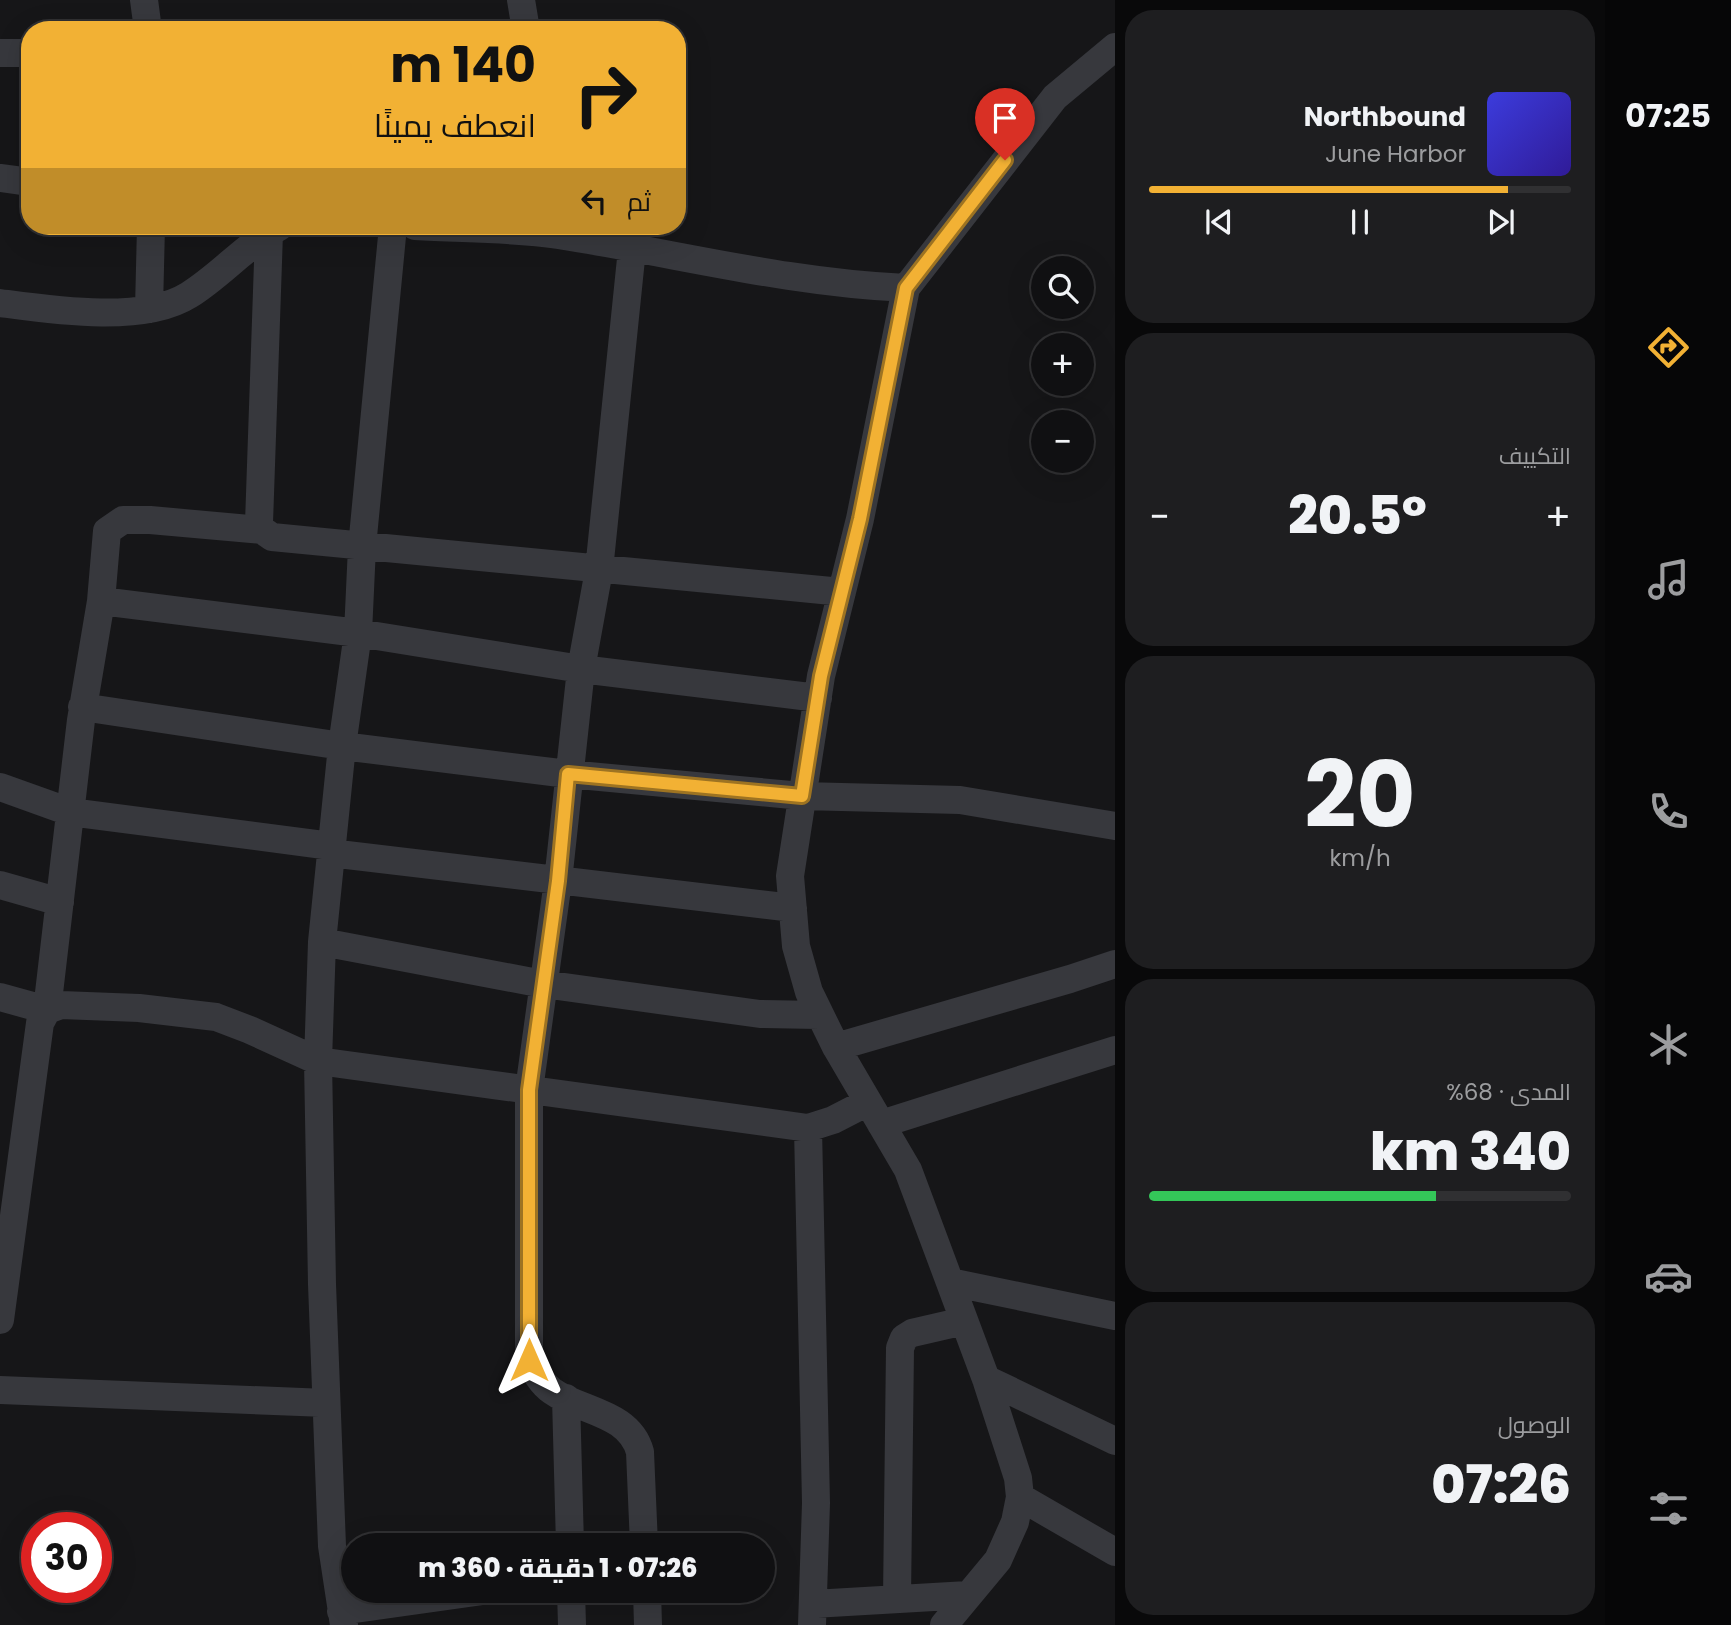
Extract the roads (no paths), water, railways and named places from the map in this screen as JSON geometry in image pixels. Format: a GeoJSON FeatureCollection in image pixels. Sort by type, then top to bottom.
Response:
{"type":"FeatureCollection","features":[{"type":"Feature","properties":{"kind":"street"},"geometry":{"type":"LineString","coordinates":[[144,0],[147,21]]}},
{"type":"Feature","properties":{"kind":"street"},"geometry":{"type":"LineString","coordinates":[[521,0],[524,21]]}},
{"type":"Feature","properties":{"kind":"street"},"geometry":{"type":"LineString","coordinates":[[944,1625],[998,1560],[1015,1522],[1020,1497],[1017,1478],[986,1380],[908,1170],[835,1047],[808,992],[796,946],[790,876],[818,698],[860,519],[906,288],[1055,97],[1115,47]]}},
{"type":"Feature","properties":{"kind":"street"},"geometry":{"type":"LineString","coordinates":[[0,53],[21,53]]}},
{"type":"Feature","properties":{"kind":"street"},"geometry":{"type":"LineString","coordinates":[[0,178],[21,181]]}},
{"type":"Feature","properties":{"kind":"street"},"geometry":{"type":"LineString","coordinates":[[149,309],[151,235]]}},
{"type":"Feature","properties":{"kind":"street"},"geometry":{"type":"LineString","coordinates":[[0,303],[76,313],[149,309],[187,297],[267,235]]}},
{"type":"Feature","properties":{"kind":"street"},"geometry":{"type":"LineString","coordinates":[[262,530],[259,523],[275,235]]}},
{"type":"Feature","properties":{"kind":"street"},"geometry":{"type":"LineString","coordinates":[[392,235],[362,547],[358,633],[342,746],[322,942],[318,1061],[332,1546],[343,1618],[421,1603]]}},
{"type":"Feature","properties":{"kind":"street"},"geometry":{"type":"LineString","coordinates":[[576,235],[632,249],[773,275],[854,286],[906,288]]}},
{"type":"Feature","properties":{"kind":"street"},"geometry":{"type":"LineString","coordinates":[[632,249],[599,570],[581,669],[558,881],[529,1090],[529,1360],[538,1378],[552,1392],[626,1427],[636,1439],[640,1452],[643,1533]]}},
{"type":"Feature","properties":{"kind":"street"},"geometry":{"type":"LineString","coordinates":[[0,1320],[40,1023],[47,1010],[82,707],[101,601],[107,531],[122,520],[150,520],[262,530],[272,537],[362,547],[842,592]]}},
{"type":"Feature","properties":{"kind":"street"},"geometry":{"type":"LineString","coordinates":[[101,601],[358,633],[581,669],[818,698]]}},
{"type":"Feature","properties":{"kind":"street"},"geometry":{"type":"LineString","coordinates":[[82,707],[342,746],[568,774],[802,796],[960,800],[1115,826]]}},
{"type":"Feature","properties":{"kind":"street"},"geometry":{"type":"LineString","coordinates":[[0,787],[70,812],[558,881],[793,908]]}},
{"type":"Feature","properties":{"kind":"street"},"geometry":{"type":"LineString","coordinates":[[0,885],[60,902]]}},
{"type":"Feature","properties":{"kind":"street"},"geometry":{"type":"LineString","coordinates":[[322,942],[544,984],[760,1014],[818,1014]]}},
{"type":"Feature","properties":{"kind":"street"},"geometry":{"type":"LineString","coordinates":[[835,1047],[1115,964]]}},
{"type":"Feature","properties":{"kind":"street"},"geometry":{"type":"LineString","coordinates":[[0,997],[47,1010],[61,1005],[139,1008],[216,1017],[318,1061],[808,1128],[1115,1050]]}},
{"type":"Feature","properties":{"kind":"street"},"geometry":{"type":"LineString","coordinates":[[808,1128],[816,1503],[809,1619],[897,1599],[968,1595]]}},
{"type":"Feature","properties":{"kind":"street"},"geometry":{"type":"LineString","coordinates":[[950,1282],[1115,1316]]}},
{"type":"Feature","properties":{"kind":"street"},"geometry":{"type":"LineString","coordinates":[[897,1599],[900,1348],[904,1338],[912,1333],[964,1321]]}},
{"type":"Feature","properties":{"kind":"street"},"geometry":{"type":"LineString","coordinates":[[986,1380],[1115,1441]]}},
{"type":"Feature","properties":{"kind":"street"},"geometry":{"type":"LineString","coordinates":[[0,1390],[326,1403]]}},
{"type":"Feature","properties":{"kind":"street"},"geometry":{"type":"LineString","coordinates":[[566,1398],[570,1533]]}},
{"type":"Feature","properties":{"kind":"street"},"geometry":{"type":"LineString","coordinates":[[1020,1497],[1112,1541]]}},
{"type":"Feature","properties":{"kind":"street"},"geometry":{"type":"LineString","coordinates":[[571,1603],[572,1625]]}},
{"type":"Feature","properties":{"kind":"street"},"geometry":{"type":"LineString","coordinates":[[647,1603],[648,1625]]}}]}
